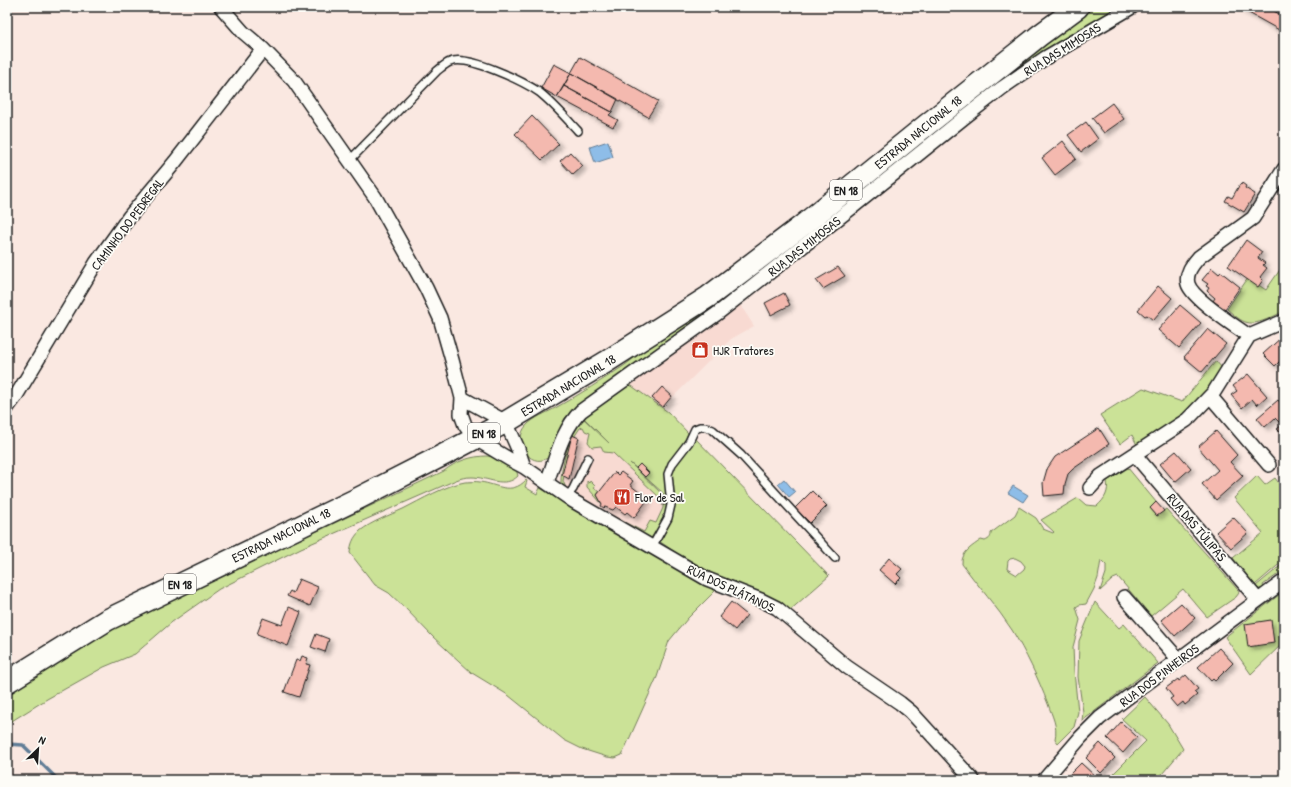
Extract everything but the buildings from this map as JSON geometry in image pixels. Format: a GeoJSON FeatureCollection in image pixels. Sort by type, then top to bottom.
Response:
{"type":"FeatureCollection","features":[{"type":"Feature","properties":{"kind":"main road","name":"ESTRADA NACIONAL 18"},"geometry":{"type":"LineString","coordinates":[[7,682],[107,620],[451,451],[506,422],[606,362],[708,297],[803,225],[1003,64],[1078,7]]}},
{"type":"Feature","properties":{"kind":"street"},"geometry":{"type":"LineString","coordinates":[[222,7],[244,32],[294,81],[375,197],[426,288],[440,318],[462,398],[461,414],[465,425],[474,438]]}},
{"type":"Feature","properties":{"kind":"street","name":"RUA DAS MIMOSAS"},"geometry":{"type":"LineString","coordinates":[[547,482],[566,430],[581,411],[718,313],[1002,88],[1045,58],[1132,7]]}},
{"type":"Feature","properties":{"kind":"street","name":"CAMINHO DO PEDREGAL"},"geometry":{"type":"LineString","coordinates":[[7,408],[16,396],[96,263],[129,217],[175,162],[263,49]]}},
{"type":"Feature","properties":{"kind":"street"},"geometry":{"type":"LineString","coordinates":[[1249,336],[1197,296],[1188,284],[1188,274],[1192,265],[1199,257],[1253,218],[1284,169]]}},
{"type":"Feature","properties":{"kind":"street"},"geometry":{"type":"LineString","coordinates":[[1090,488],[1101,476],[1187,420],[1210,397],[1222,381],[1249,336],[1284,322]]}},
{"type":"Feature","properties":{"kind":"street"},"geometry":{"type":"LineString","coordinates":[[1210,397],[1269,465]]}},
{"type":"Feature","properties":{"kind":"street"},"geometry":{"type":"LineString","coordinates":[[462,398],[506,422],[524,467]]}},
{"type":"Feature","properties":{"kind":"street","name":"RUA DOS PLÁTANOS"},"geometry":{"type":"LineString","coordinates":[[474,438],[524,467],[567,497],[706,579],[761,600],[776,608],[847,667],[911,712],[973,780]]}},
{"type":"Feature","properties":{"kind":"street","name":"RUA DAS TÚLIPAS"},"geometry":{"type":"LineString","coordinates":[[1135,455],[1258,600]]}},
{"type":"Feature","properties":{"kind":"street","name":"RUA DOS PINHEIROS"},"geometry":{"type":"LineString","coordinates":[[1044,780],[1081,737],[1100,718],[1284,581]]}},
{"type":"Feature","properties":{"kind":"street"},"geometry":{"type":"LineString","coordinates":[[1124,597],[1179,660]]}},
{"type":"Feature","properties":{"kind":"lane"},"geometry":{"type":"LineString","coordinates":[[350,160],[437,71],[450,61],[478,64],[526,84],[540,93],[578,131]]}},
{"type":"Feature","properties":{"kind":"lane"},"geometry":{"type":"LineString","coordinates":[[652,547],[668,518],[671,504],[668,474],[672,464],[695,430],[700,427],[706,427],[713,430],[741,455],[835,558]]}},
{"type":"Feature","properties":{"kind":"lane"},"geometry":{"type":"LineString","coordinates":[[567,497],[573,489],[588,458]]}},
{"type":"Feature","properties":{"kind":"shaded area"},"geometry":{"type":"Polygon","coordinates":[[[739,303],[754,326],[731,339],[662,408],[630,385],[739,303]]]}},
{"type":"Feature","properties":{"kind":"shaded area"},"geometry":{"type":"Polygon","coordinates":[[[582,419],[662,494],[667,503],[667,511],[652,538],[629,527],[561,486],[560,480],[569,442],[577,425],[582,419]]]}},
{"type":"Feature","properties":{"kind":"green space"},"geometry":{"type":"Polygon","coordinates":[[[1091,7],[1119,7],[1022,65],[972,102],[849,203],[714,309],[575,408],[565,418],[548,458],[534,460],[525,451],[521,438],[522,432],[529,423],[583,392],[625,365],[1060,28],[1091,7]]]}},
{"type":"Feature","properties":{"kind":"green space"},"geometry":{"type":"Polygon","coordinates":[[[1284,264],[1284,309],[1281,312],[1263,321],[1252,323],[1243,321],[1227,309],[1248,278],[1266,290],[1284,264]]]}},
{"type":"Feature","properties":{"kind":"green space"},"geometry":{"type":"Polygon","coordinates":[[[1216,361],[1222,368],[1201,398],[1175,420],[1137,445],[1132,435],[1120,444],[1100,415],[1143,388],[1182,402],[1216,361]]]}},
{"type":"Feature","properties":{"kind":"green space"},"geometry":{"type":"Polygon","coordinates":[[[629,384],[668,412],[688,433],[666,471],[665,487],[669,507],[663,493],[645,477],[649,473],[636,468],[630,463],[663,495],[660,498],[613,453],[604,452],[601,446],[592,447],[588,442],[590,433],[585,431],[583,427],[580,428],[571,443],[563,481],[567,490],[561,486],[564,460],[570,441],[578,424],[583,418],[609,443],[583,417],[629,384]]]}},
{"type":"Feature","properties":{"kind":"green space"},"geometry":{"type":"Polygon","coordinates":[[[694,437],[829,576],[788,612],[738,588],[690,561],[659,541],[671,520],[673,502],[671,480],[674,466],[694,437]]]}},
{"type":"Feature","properties":{"kind":"green space"},"geometry":{"type":"Polygon","coordinates":[[[487,456],[493,457],[516,469],[518,476],[507,482],[478,477],[458,479],[301,548],[219,589],[172,622],[135,654],[104,667],[47,699],[7,724],[7,689],[128,621],[444,471],[459,462],[470,458],[487,456]]]}},
{"type":"Feature","properties":{"kind":"green space"},"geometry":{"type":"Polygon","coordinates":[[[1128,468],[1156,502],[1150,508],[1157,516],[1166,509],[1238,590],[1239,593],[1236,597],[1207,617],[1183,589],[1151,616],[1118,577],[1113,579],[1100,591],[1106,573],[1106,565],[1101,560],[1098,578],[1094,589],[1086,604],[1076,607],[1080,620],[1073,647],[1078,712],[1074,727],[1058,743],[1055,739],[1056,730],[1053,717],[1027,657],[1006,621],[962,564],[962,560],[963,556],[968,550],[981,540],[985,541],[989,539],[991,533],[1015,515],[1019,507],[1036,518],[1043,529],[1053,533],[1054,532],[1041,520],[1078,498],[1086,505],[1097,506],[1106,495],[1107,481],[1128,468]],[[1015,558],[1010,559],[1008,561],[1007,569],[1017,575],[1024,569],[1025,566],[1021,561],[1015,558]]]}},
{"type":"Feature","properties":{"kind":"green space"},"geometry":{"type":"Polygon","coordinates":[[[1257,476],[1265,485],[1275,478],[1284,490],[1284,560],[1255,585],[1233,558],[1263,533],[1234,498],[1257,476]]]}},
{"type":"Feature","properties":{"kind":"green space"},"geometry":{"type":"Polygon","coordinates":[[[526,480],[525,487],[537,494],[540,488],[622,537],[717,589],[688,618],[669,641],[657,677],[622,755],[615,758],[582,749],[564,740],[508,695],[472,673],[389,593],[375,585],[350,553],[354,539],[364,528],[442,489],[465,482],[486,483],[509,488],[520,485],[526,480]]]}},
{"type":"Feature","properties":{"kind":"green space"},"geometry":{"type":"Polygon","coordinates":[[[587,481],[589,483],[590,481],[595,486],[594,488],[599,492],[597,495],[602,504],[587,487],[587,481]]]}},
{"type":"Feature","properties":{"kind":"green space"},"geometry":{"type":"Polygon","coordinates":[[[667,504],[665,514],[662,516],[664,517],[651,538],[627,526],[608,514],[644,532],[650,521],[656,523],[663,505],[667,504]]]}},
{"type":"Feature","properties":{"kind":"green space"},"geometry":{"type":"Polygon","coordinates":[[[1284,563],[1284,570],[1263,585],[1264,588],[1259,589],[1256,586],[1284,563]]]}},
{"type":"Feature","properties":{"kind":"green space"},"geometry":{"type":"Polygon","coordinates":[[[1284,591],[1284,642],[1251,674],[1225,637],[1284,591]]]}},
{"type":"Feature","properties":{"kind":"green space"},"geometry":{"type":"Polygon","coordinates":[[[1095,602],[1119,628],[1124,624],[1158,663],[1082,721],[1083,712],[1078,677],[1079,641],[1095,602]]]}},
{"type":"Feature","properties":{"kind":"green space"},"geometry":{"type":"Polygon","coordinates":[[[1145,697],[1168,724],[1183,749],[1157,780],[1107,780],[1146,741],[1122,719],[1145,697]]]}},
{"type":"Feature","properties":{"kind":"water"},"geometry":{"type":"Polygon","coordinates":[[[608,141],[613,157],[595,163],[590,147],[608,141]]]}},
{"type":"Feature","properties":{"kind":"water"},"geometry":{"type":"Polygon","coordinates":[[[784,479],[795,492],[789,497],[778,484],[784,479]]]}},
{"type":"Feature","properties":{"kind":"water"},"geometry":{"type":"Polygon","coordinates":[[[1013,486],[1028,495],[1023,502],[1008,493],[1013,486]]]}},
{"type":"Feature","properties":{"kind":"waterway"},"geometry":{"type":"LineString","coordinates":[[7,744],[23,745],[55,777],[62,780]]}},
{"type":"Feature","properties":{"kind":"place","name":"HJR Tratores"},"geometry":{"type":"Point","coordinates":[700,350]}},
{"type":"Feature","properties":{"kind":"place","name":"Flor de Sal"},"geometry":{"type":"Point","coordinates":[622,497]}}]}
